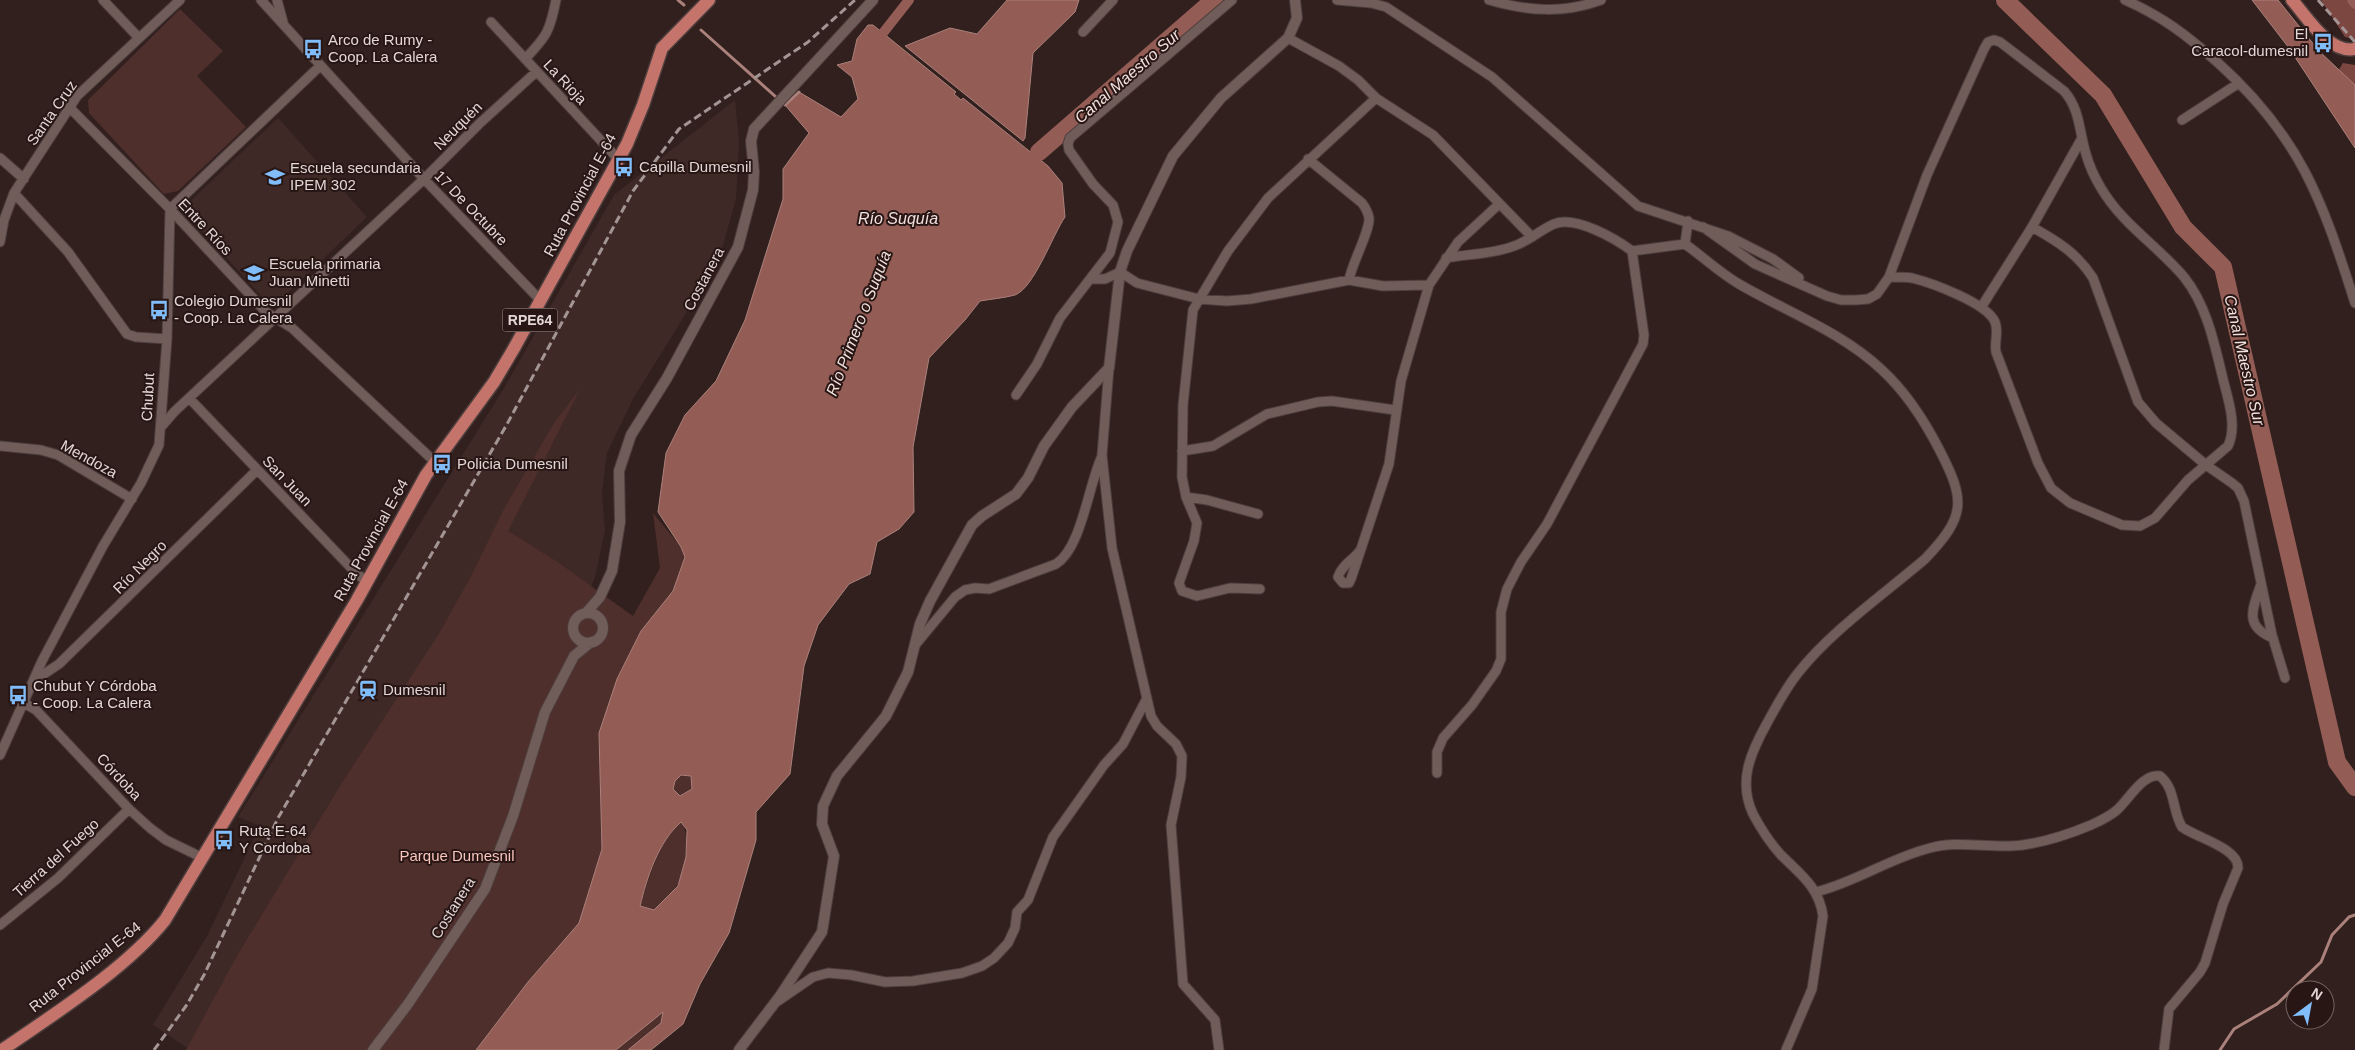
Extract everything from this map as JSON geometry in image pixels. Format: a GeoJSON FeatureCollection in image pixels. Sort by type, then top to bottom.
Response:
{"type":"FeatureCollection","features":[{"type":"Feature","properties":{"kind":"main road","name":"Ruta Provincial E-64"},"geometry":{"type":"LineString","coordinates":[[2,1050],[104,976],[146,942],[165,920],[367,582],[435,462],[494,382],[541,301],[619,160],[643,106],[658,55],[680,28],[708,0]]}},
{"type":"Feature","properties":{"kind":"main road"},"geometry":{"type":"LineString","coordinates":[[2292,0],[2335,46],[2346,50],[2355,49]]}},
{"type":"Feature","properties":{"kind":"street"},"geometry":{"type":"LineString","coordinates":[[103,0],[139,38]]}},
{"type":"Feature","properties":{"kind":"street","name":"Santa Cruz"},"geometry":{"type":"LineString","coordinates":[[0,242],[4,220],[14,193],[84,87],[180,0]]}},
{"type":"Feature","properties":{"kind":"street","name":"17 De Octubre"},"geometry":{"type":"LineString","coordinates":[[261,0],[424,179],[541,301]]}},
{"type":"Feature","properties":{"kind":"street"},"geometry":{"type":"LineString","coordinates":[[277,0],[284,24]]}},
{"type":"Feature","properties":{"kind":"street"},"geometry":{"type":"LineString","coordinates":[[525,59],[550,29],[556,0]]}},
{"type":"Feature","properties":{"kind":"street","name":"Costanera"},"geometry":{"type":"LineString","coordinates":[[373,1050],[408,1004],[485,889],[512,816],[546,712],[574,656],[576,635],[574,624],[579,616],[586,613],[600,597],[612,572],[620,522],[618,481],[622,460],[635,426],[667,378],[738,247],[754,180],[752,134],[760,119],[794,87],[837,37],[873,0]]}},
{"type":"Feature","properties":{"kind":"street"},"geometry":{"type":"LineString","coordinates":[[1083,32],[1113,0]]}},
{"type":"Feature","properties":{"kind":"street"},"geometry":{"type":"LineString","coordinates":[[1016,395],[1037,364],[1060,318],[1110,253],[1118,222],[1113,205],[1093,184],[1070,150],[1068,144],[1070,138],[1232,0]]}},
{"type":"Feature","properties":{"kind":"street"},"geometry":{"type":"LineString","coordinates":[[1219,1050],[1215,1020],[1184,984],[1171,825],[1181,778],[1182,756],[1176,744],[1157,726],[1151,716],[1112,548],[1102,456],[1109,368],[1120,272],[1133,238],[1173,156],[1182,144],[1221,98],[1288,38],[1297,18],[1294,0]]}},
{"type":"Feature","properties":{"kind":"street"},"geometry":{"type":"LineString","coordinates":[[1336,0],[1371,3],[1386,7],[1405,18],[1492,77],[1564,139],[1628,200],[1646,210],[1703,227],[1762,252],[1810,287]]}},
{"type":"Feature","properties":{"kind":"street"},"geometry":{"type":"LineString","coordinates":[[1489,0],[1550,10],[1570,10],[1601,0]]}},
{"type":"Feature","properties":{"kind":"street"},"geometry":{"type":"LineString","coordinates":[[2125,0],[2168,21],[2240,83],[2276,124],[2305,168],[2330,223],[2355,303]]}},
{"type":"Feature","properties":{"kind":"street","name":"La Rioja"},"geometry":{"type":"LineString","coordinates":[[491,22],[619,160]]}},
{"type":"Feature","properties":{"kind":"street"},"geometry":{"type":"LineString","coordinates":[[1288,38],[1344,70],[1376,98],[1433,135],[1498,205],[1532,237]]}},
{"type":"Feature","properties":{"kind":"street"},"geometry":{"type":"LineString","coordinates":[[1703,227],[1755,264],[1827,296],[1841,300],[1856,300],[1868,299],[1877,294],[1889,277],[1927,175],[1988,42],[1994,40],[2000,42],[2073,100],[2077,110],[2086,156],[2102,190],[2140,235],[2185,279],[2209,325],[2228,397],[2232,430],[2228,446],[2183,486],[2155,518],[2140,526],[2122,525],[2060,497],[2051,488],[2038,463],[1996,352],[1995,322],[1982,306],[1922,281],[1910,278],[1889,277]]}},
{"type":"Feature","properties":{"kind":"street"},"geometry":{"type":"LineString","coordinates":[[170,209],[320,66]]}},
{"type":"Feature","properties":{"kind":"street","name":"Neuquén"},"geometry":{"type":"LineString","coordinates":[[160,427],[536,72]]}},
{"type":"Feature","properties":{"kind":"street"},"geometry":{"type":"LineString","coordinates":[[2182,120],[2240,83]]}},
{"type":"Feature","properties":{"kind":"street"},"geometry":{"type":"LineString","coordinates":[[1260,589],[1230,588],[1197,596],[1182,591],[1179,583],[1194,541],[1197,523],[1186,497],[1182,477],[1186,365],[1193,310],[1228,251],[1268,198],[1376,98]]}},
{"type":"Feature","properties":{"kind":"street","name":"Entre Ríos"},"geometry":{"type":"LineString","coordinates":[[70,108],[170,209],[256,302],[274,318],[292,328],[435,462]]}},
{"type":"Feature","properties":{"kind":"street"},"geometry":{"type":"LineString","coordinates":[[1982,306],[2032,227],[2082,138]]}},
{"type":"Feature","properties":{"kind":"street"},"geometry":{"type":"LineString","coordinates":[[0,158],[24,179]]}},
{"type":"Feature","properties":{"kind":"street"},"geometry":{"type":"LineString","coordinates":[[1308,159],[1348,191],[1366,210],[1369,218],[1349,280]]}},
{"type":"Feature","properties":{"kind":"street"},"geometry":{"type":"LineString","coordinates":[[14,193],[72,257],[127,334],[136,338],[167,339]]}},
{"type":"Feature","properties":{"kind":"street"},"geometry":{"type":"LineString","coordinates":[[1362,549],[1390,464],[1395,410],[1401,381],[1429,284],[1458,242],[1498,205]]}},
{"type":"Feature","properties":{"kind":"street","name":"Chubut"},"geometry":{"type":"LineString","coordinates":[[0,755],[36,674],[103,546],[132,499],[155,454],[160,427],[167,339],[170,209]]}},
{"type":"Feature","properties":{"kind":"street"},"geometry":{"type":"LineString","coordinates":[[1446,258],[1506,249],[1532,237],[1555,223],[1565,222],[1598,232],[1632,251],[1685,244],[1738,284],[1799,315],[1857,350],[1882,370],[1909,398],[1926,424],[1953,477],[1959,496],[1954,522],[1939,544],[1925,559],[1822,647],[1798,673],[1756,745],[1745,774],[1748,801],[1766,837],[1780,854],[1808,880],[1816,892],[1823,916],[1812,989],[1786,1050]]}},
{"type":"Feature","properties":{"kind":"street"},"geometry":{"type":"LineString","coordinates":[[1685,244],[1688,222]]}},
{"type":"Feature","properties":{"kind":"street"},"geometry":{"type":"LineString","coordinates":[[2032,227],[2067,247],[2085,266],[2102,298],[2138,402],[2156,423],[2206,465],[2232,483],[2242,496],[2273,638],[2285,678]]}},
{"type":"Feature","properties":{"kind":"street"},"geometry":{"type":"LineString","coordinates":[[1437,773],[1437,752],[1443,738],[1472,705],[1496,671],[1501,659],[1501,612],[1507,589],[1521,562],[1546,524],[1643,344],[1644,324],[1632,251]]}},
{"type":"Feature","properties":{"kind":"street"},"geometry":{"type":"LineString","coordinates":[[1090,279],[1105,279],[1120,272]]}},
{"type":"Feature","properties":{"kind":"street"},"geometry":{"type":"LineString","coordinates":[[1120,272],[1137,283],[1199,299],[1227,301],[1251,299],[1349,280],[1383,286],[1429,284]]}},
{"type":"Feature","properties":{"kind":"street"},"geometry":{"type":"LineString","coordinates":[[739,1050],[773,1005],[822,932],[834,856],[822,824],[821,814],[828,792],[837,776],[886,716],[908,672],[920,624],[930,601],[972,525],[982,516],[1016,494],[1028,478],[1044,446],[1072,407],[1109,368]]}},
{"type":"Feature","properties":{"kind":"street","name":"San Juan"},"geometry":{"type":"LineString","coordinates":[[189,398],[356,573],[367,582]]}},
{"type":"Feature","properties":{"kind":"street"},"geometry":{"type":"LineString","coordinates":[[1182,451],[1213,446],[1267,414],[1318,402],[1332,401],[1395,410]]}},
{"type":"Feature","properties":{"kind":"street","name":"Mendoza"},"geometry":{"type":"LineString","coordinates":[[0,446],[36,449],[58,456],[132,499]]}},
{"type":"Feature","properties":{"kind":"street"},"geometry":{"type":"LineString","coordinates":[[916,644],[955,597],[965,590],[974,588],[989,589],[1056,564],[1065,558],[1072,546],[1095,471],[1102,456]]}},
{"type":"Feature","properties":{"kind":"street","name":"Río Negro"},"geometry":{"type":"LineString","coordinates":[[36,674],[44,674],[59,664],[257,470]]}},
{"type":"Feature","properties":{"kind":"street"},"geometry":{"type":"LineString","coordinates":[[1186,497],[1207,500],[1258,514]]}},
{"type":"Feature","properties":{"kind":"street"},"geometry":{"type":"LineString","coordinates":[[2261,584],[2253,607],[2253,623],[2262,634],[2273,638]]}},
{"type":"Feature","properties":{"kind":"street","name":"Costanera"},"geometry":{"type":"LineString","coordinates":[[574,656],[590,642],[598,638],[602,631],[600,597]]}},
{"type":"Feature","properties":{"kind":"street"},"geometry":{"type":"LineString","coordinates":[[586,613],[593,614],[600,619]]}},
{"type":"Feature","properties":{"kind":"street"},"geometry":{"type":"LineString","coordinates":[[576,635],[583,642],[590,642]]}},
{"type":"Feature","properties":{"kind":"street"},"geometry":{"type":"LineString","coordinates":[[773,1005],[813,977],[828,973],[851,975],[885,982],[913,981],[962,973],[982,966],[994,958],[1008,943],[1015,928],[1017,912],[1028,900],[1053,837],[1104,764],[1123,744],[1147,698]]}},
{"type":"Feature","properties":{"kind":"street","name":"Córdoba"},"geometry":{"type":"LineString","coordinates":[[24,703],[36,710],[129,809],[158,835],[203,858]]}},
{"type":"Feature","properties":{"kind":"street"},"geometry":{"type":"LineString","coordinates":[[1816,892],[1839,887],[1931,848],[1951,844],[2011,846],[2027,844],[2090,825],[2116,811],[2147,778],[2154,775],[2160,776],[2170,788],[2178,821],[2182,827],[2232,853],[2238,863],[2238,868],[2223,904],[2206,963],[2169,1009],[2164,1050]]}},
{"type":"Feature","properties":{"kind":"street","name":"Tierra del Fuego"},"geometry":{"type":"LineString","coordinates":[[0,925],[58,878],[129,809]]}},
{"type":"Feature","properties":{"kind":"shaded area"},"geometry":{"type":"Polygon","coordinates":[[[2321,0],[2352,0],[2355,4],[2355,39],[2345,37],[2321,0]]]}},
{"type":"Feature","properties":{"kind":"shaded area"},"geometry":{"type":"Polygon","coordinates":[[[2343,63],[2355,65],[2355,92],[2335,76],[2343,63]]]}},
{"type":"Feature","properties":{"kind":"shaded area"},"geometry":{"type":"Polygon","coordinates":[[[735,100],[739,142],[736,199],[719,260],[633,399],[607,453],[602,494],[605,531],[595,577],[538,710],[190,1050],[153,1025],[207,936],[260,826],[238,817],[504,388],[614,195],[735,100]]]}},
{"type":"Feature","properties":{"kind":"shaded area"},"geometry":{"type":"Polygon","coordinates":[[[278,118],[367,217],[272,308],[182,209],[278,118]]]}},
{"type":"Feature","properties":{"kind":"green space"},"geometry":{"type":"Polygon","coordinates":[[[180,9],[223,51],[197,76],[246,127],[178,191],[164,194],[89,113],[88,100],[180,9]]]}},
{"type":"Feature","properties":{"kind":"green space","name":"Parque Dumesnil"},"geometry":{"type":"Polygon","coordinates":[[[580,389],[508,531],[556,561],[633,616],[660,568],[653,513],[681,547],[685,557],[673,591],[641,631],[617,679],[599,733],[602,849],[579,923],[528,982],[476,1050],[186,1050],[238,954],[342,783],[440,632],[470,578],[504,509],[554,423],[580,389]]]}},
{"type":"Feature","properties":{"kind":"green space"},"geometry":{"type":"Polygon","coordinates":[[[681,775],[691,776],[692,789],[680,796],[673,789],[675,781],[681,775]]]}},
{"type":"Feature","properties":{"kind":"green space"},"geometry":{"type":"Polygon","coordinates":[[[681,822],[686,836],[686,855],[679,881],[671,893],[654,910],[640,906],[660,851],[666,840],[681,822]]]}},
{"type":"Feature","properties":{"kind":"green space"},"geometry":{"type":"Polygon","coordinates":[[[663,1012],[661,1023],[628,1050],[616,1050],[663,1012]]]}},
{"type":"Feature","properties":{"kind":"water"},"geometry":{"type":"Polygon","coordinates":[[[1007,0],[1079,0],[1075,12],[1033,53],[1025,138],[1023,141],[905,46],[950,28],[977,34],[1007,0]]]}},
{"type":"Feature","properties":{"kind":"water"},"geometry":{"type":"Polygon","coordinates":[[[2252,0],[2278,0],[2319,51],[2355,85],[2355,148],[2289,48],[2252,0]]]}},
{"type":"Feature","properties":{"kind":"water","name":"Río Suquía"},"geometry":{"type":"Polygon","coordinates":[[[868,25],[873,25],[956,92],[954,94],[961,100],[963,98],[1048,166],[1062,183],[1065,217],[1036,272],[1022,290],[1015,295],[980,301],[929,358],[913,447],[914,512],[899,529],[877,542],[870,574],[849,584],[818,625],[804,666],[790,774],[756,812],[756,840],[729,933],[700,984],[683,1024],[651,1050],[628,1050],[661,1023],[663,1012],[616,1050],[476,1050],[528,982],[579,923],[602,849],[599,733],[617,679],[641,631],[673,591],[685,557],[681,547],[658,512],[666,453],[685,415],[716,381],[745,320],[783,199],[783,169],[809,133],[785,105],[799,92],[841,117],[858,99],[852,77],[837,65],[852,61],[857,39],[868,25]],[[681,775],[675,781],[673,789],[680,796],[692,789],[691,776],[681,775]],[[681,822],[666,840],[654,861],[640,906],[654,910],[678,886],[686,857],[687,830],[681,822]]]}},
{"type":"Feature","properties":{"kind":"waterway"},"geometry":{"type":"LineString","coordinates":[[678,0],[684,5]]}},
{"type":"Feature","properties":{"kind":"waterway"},"geometry":{"type":"LineString","coordinates":[[883,33],[909,0]]}},
{"type":"Feature","properties":{"kind":"waterway","name":"Canal Maestro Sur"},"geometry":{"type":"LineString","coordinates":[[1039,152],[1214,0]]}},
{"type":"Feature","properties":{"kind":"waterway","name":"Canal Maestro Sur"},"geometry":{"type":"LineString","coordinates":[[2005,0],[2103,95],[2183,227],[2223,267],[2337,762],[2355,787]]}},
{"type":"Feature","properties":{"kind":"waterway"},"geometry":{"type":"LineString","coordinates":[[2352,0],[2355,4]]}},
{"type":"Feature","properties":{"kind":"waterway"},"geometry":{"type":"LineString","coordinates":[[701,30],[785,105],[799,92]]}},
{"type":"Feature","properties":{"kind":"waterway"},"geometry":{"type":"LineString","coordinates":[[2220,1050],[2234,1029],[2277,1004],[2321,962],[2332,935],[2349,917],[2355,915]]}},
{"type":"Feature","properties":{"kind":"railway"},"geometry":{"type":"LineString","coordinates":[[154,1050],[186,1006],[204,975],[278,818],[506,426],[633,191],[679,129],[808,42],[855,0]]}},
{"type":"Feature","properties":{"kind":"railway"},"geometry":{"type":"LineString","coordinates":[[2318,0],[2355,42]]}},
{"type":"Feature","properties":{"kind":"place","name":"El Caracol-dumesnil"},"geometry":{"type":"Point","coordinates":[2323,43]}},
{"type":"Feature","properties":{"kind":"place","name":"Arco de Rumy - Coop. La Calera"},"geometry":{"type":"Point","coordinates":[313,49]}},
{"type":"Feature","properties":{"kind":"place","name":"Capilla Dumesnil"},"geometry":{"type":"Point","coordinates":[624,167]}},
{"type":"Feature","properties":{"kind":"place","name":"Escuela secundaria IPEM 302"},"geometry":{"type":"Point","coordinates":[275,177]}},
{"type":"Feature","properties":{"kind":"place","name":"Escuela primaria Juan Minetti"},"geometry":{"type":"Point","coordinates":[254,273]}},
{"type":"Feature","properties":{"kind":"place","name":"Colegio Dumesnil - Coop. La Calera"},"geometry":{"type":"Point","coordinates":[159,310]}},
{"type":"Feature","properties":{"kind":"place","name":"Policia Dumesnil"},"geometry":{"type":"Point","coordinates":[442,464]}},
{"type":"Feature","properties":{"kind":"place","name":"Dumesnil"},"geometry":{"type":"Point","coordinates":[368,690]}},
{"type":"Feature","properties":{"kind":"place","name":"Chubut Y Córdoba - Coop. La Calera"},"geometry":{"type":"Point","coordinates":[18,695]}},
{"type":"Feature","properties":{"kind":"place","name":"Ruta E-64 Y Cordoba"},"geometry":{"type":"Point","coordinates":[224,840]}},
{"type":"Feature","properties":{"kind":"water label","name":"Río Primero o Suquía"},"geometry":{"type":"Point","coordinates":[858,323]}}]}
